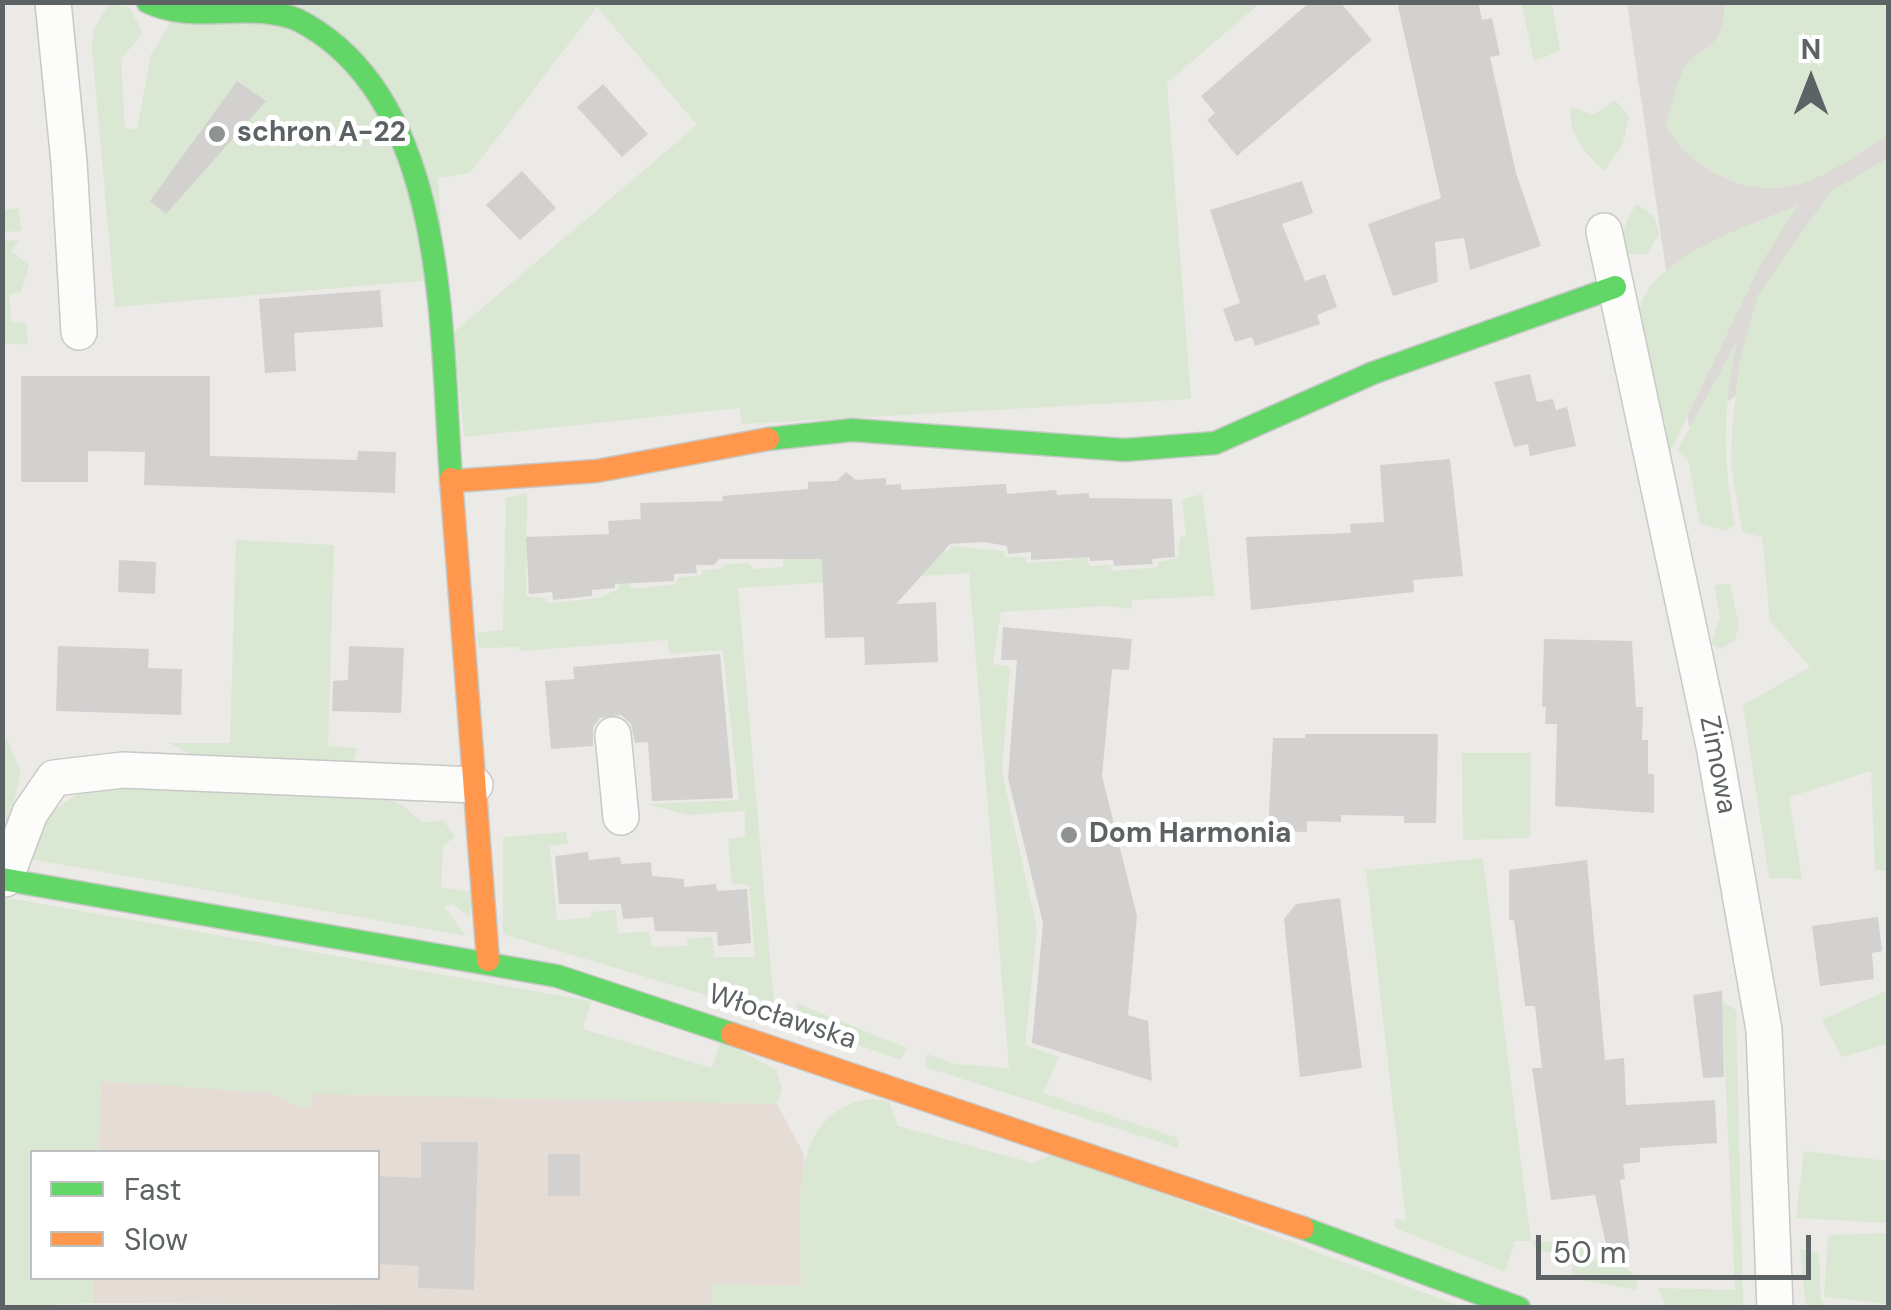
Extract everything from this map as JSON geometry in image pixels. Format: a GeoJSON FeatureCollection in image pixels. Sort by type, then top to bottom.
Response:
{"type":"FeatureCollection","features":[{"type":"Feature","properties":{"kind":"street"},"geometry":{"type":"LineString","coordinates":[[53,2],[69,162],[79,332]]}},
{"type":"Feature","properties":{"kind":"street"},"geometry":{"type":"LineString","coordinates":[[148,2],[180,12],[229,5],[278,14],[306,24],[343,51],[376,92],[414,174],[429,222],[488,960]]}},
{"type":"Feature","properties":{"kind":"street","name":"Zimowa"},"geometry":{"type":"LineString","coordinates":[[1604,230],[1714,746],[1764,1030],[1775,1308]]}},
{"type":"Feature","properties":{"kind":"street"},"geometry":{"type":"LineString","coordinates":[[452,481],[594,472],[845,430],[899,429],[1090,447],[1192,447],[1215,443],[1373,373],[1615,287]]}},
{"type":"Feature","properties":{"kind":"street"},"geometry":{"type":"LineString","coordinates":[[613,735],[622,817]]}},
{"type":"Feature","properties":{"kind":"street"},"geometry":{"type":"LineString","coordinates":[[4,879],[30,813],[54,778],[123,770],[475,786]]}},
{"type":"Feature","properties":{"kind":"street","name":"Włocławska"},"geometry":{"type":"LineString","coordinates":[[4,879],[488,960],[557,976],[1226,1199],[1519,1308]]}},
{"type":"Feature","properties":{"kind":"shaded area"},"geometry":{"type":"Polygon","coordinates":[[[1627,3],[1888,3],[1888,296],[1689,427],[1627,3]]]}},
{"type":"Feature","properties":{"kind":"shaded area"},"geometry":{"type":"Polygon","coordinates":[[[101,1081],[777,1104],[804,1154],[801,1287],[713,1284],[712,1307],[93,1303],[94,1280],[380,1280],[380,1150],[98,1150],[101,1081]]]}},
{"type":"Feature","properties":{"kind":"green space"},"geometry":{"type":"Polygon","coordinates":[[[110,3],[129,7],[143,33],[121,59],[125,128],[137,130],[151,54],[169,26],[170,3],[1260,3],[1167,83],[1191,399],[742,424],[739,408],[464,437],[454,332],[697,125],[597,7],[470,173],[438,178],[444,279],[115,307],[92,48],[94,28],[110,3]]]}},
{"type":"Feature","properties":{"kind":"green space"},"geometry":{"type":"Polygon","coordinates":[[[1521,3],[1552,3],[1560,51],[1534,61],[1521,3]]]}},
{"type":"Feature","properties":{"kind":"green space"},"geometry":{"type":"Polygon","coordinates":[[[1724,3],[1888,3],[1888,136],[1827,173],[1785,187],[1765,188],[1726,179],[1692,157],[1665,126],[1682,72],[1720,32],[1724,3]]]}},
{"type":"Feature","properties":{"kind":"green space"},"geometry":{"type":"Polygon","coordinates":[[[1615,100],[1629,117],[1623,143],[1604,171],[1575,135],[1571,107],[1593,115],[1615,100]]]}},
{"type":"Feature","properties":{"kind":"green space"},"geometry":{"type":"Polygon","coordinates":[[[1888,158],[1888,871],[1875,870],[1871,771],[1789,797],[1802,879],[1769,878],[1743,705],[1810,667],[1770,621],[1762,537],[1742,532],[1731,466],[1739,363],[1758,295],[1830,192],[1888,158]]]}},
{"type":"Feature","properties":{"kind":"green space"},"geometry":{"type":"Polygon","coordinates":[[[1637,204],[1654,216],[1659,234],[1647,254],[1626,254],[1625,228],[1637,204]]]}},
{"type":"Feature","properties":{"kind":"green space"},"geometry":{"type":"Polygon","coordinates":[[[1799,204],[1762,262],[1670,452],[1640,326],[1645,294],[1680,260],[1730,233],[1799,204]]]}},
{"type":"Feature","properties":{"kind":"green space"},"geometry":{"type":"Polygon","coordinates":[[[19,208],[21,231],[3,232],[3,210],[19,208]]]}},
{"type":"Feature","properties":{"kind":"green space"},"geometry":{"type":"Polygon","coordinates":[[[19,240],[11,251],[29,265],[21,292],[9,295],[12,323],[26,322],[28,345],[3,343],[3,241],[19,240]]]}},
{"type":"Feature","properties":{"kind":"green space"},"geometry":{"type":"Polygon","coordinates":[[[1737,341],[1726,433],[1735,525],[1726,531],[1700,523],[1688,460],[1677,451],[1737,341]]]}},
{"type":"Feature","properties":{"kind":"green space"},"geometry":{"type":"Polygon","coordinates":[[[527,493],[526,597],[546,598],[548,603],[598,598],[619,589],[619,582],[630,581],[631,589],[676,584],[677,578],[702,575],[702,570],[721,569],[726,564],[749,563],[753,569],[783,567],[783,548],[903,554],[948,551],[952,546],[1003,551],[1005,557],[1026,557],[1026,563],[1073,560],[1074,554],[1086,553],[1089,566],[1111,565],[1112,571],[1158,567],[1158,562],[1178,558],[1180,537],[1186,536],[1182,499],[1202,494],[1215,596],[1132,600],[1132,609],[1104,606],[1001,612],[993,664],[1010,667],[1002,772],[1037,928],[1025,1045],[1059,1057],[1043,1093],[1178,1138],[1178,1148],[925,1067],[927,1054],[955,1064],[1009,1068],[969,573],[738,588],[775,1016],[503,934],[503,837],[566,832],[568,844],[550,846],[557,920],[590,918],[591,912],[616,910],[618,933],[649,932],[652,947],[687,946],[687,939],[712,937],[714,957],[755,957],[749,885],[732,884],[728,839],[745,836],[745,811],[688,815],[647,804],[739,800],[723,650],[670,654],[667,640],[521,651],[518,647],[479,648],[477,633],[503,630],[506,498],[527,493]]]}},
{"type":"Feature","properties":{"kind":"green space"},"geometry":{"type":"Polygon","coordinates":[[[236,540],[334,545],[328,746],[357,748],[353,761],[308,769],[259,770],[211,762],[170,743],[230,743],[236,540]]]}},
{"type":"Feature","properties":{"kind":"green space"},"geometry":{"type":"Polygon","coordinates":[[[1730,584],[1739,625],[1735,640],[1721,649],[1711,644],[1720,617],[1714,585],[1730,584]]]}},
{"type":"Feature","properties":{"kind":"green space"},"geometry":{"type":"Polygon","coordinates":[[[7,739],[21,772],[3,849],[2,740],[7,739]]]}},
{"type":"Feature","properties":{"kind":"green space"},"geometry":{"type":"Polygon","coordinates":[[[1462,753],[1531,753],[1530,838],[1463,840],[1462,753]]]}},
{"type":"Feature","properties":{"kind":"green space"},"geometry":{"type":"Polygon","coordinates":[[[95,786],[374,793],[402,805],[423,823],[443,820],[455,837],[443,846],[441,887],[472,892],[470,918],[453,904],[444,906],[466,936],[30,859],[52,814],[95,786]]]}},
{"type":"Feature","properties":{"kind":"green space"},"geometry":{"type":"Polygon","coordinates":[[[1483,858],[1531,1241],[1515,1241],[1505,1272],[1395,1228],[1395,1218],[1406,1221],[1366,870],[1483,858]]]}},
{"type":"Feature","properties":{"kind":"green space"},"geometry":{"type":"Polygon","coordinates":[[[2,897],[591,1001],[583,1029],[712,1068],[721,1040],[776,1070],[782,1089],[777,1104],[313,1094],[312,1106],[297,1106],[272,1093],[101,1081],[98,1150],[30,1150],[30,1280],[94,1280],[93,1303],[3,1307],[2,897]]]}},
{"type":"Feature","properties":{"kind":"green space"},"geometry":{"type":"Polygon","coordinates":[[[1888,990],[1888,1044],[1842,1057],[1822,1020],[1888,990]]]}},
{"type":"Feature","properties":{"kind":"green space"},"geometry":{"type":"Polygon","coordinates":[[[1722,1001],[1736,1010],[1742,1307],[1666,1307],[1658,1288],[1735,1290],[1722,1001]]]}},
{"type":"Feature","properties":{"kind":"green space"},"geometry":{"type":"Polygon","coordinates":[[[796,1003],[907,1048],[901,1060],[801,1025],[796,1003]]]}},
{"type":"Feature","properties":{"kind":"green space"},"geometry":{"type":"Polygon","coordinates":[[[869,1099],[889,1101],[898,1126],[1032,1163],[1057,1153],[1464,1308],[712,1308],[712,1284],[801,1286],[800,1201],[810,1147],[822,1125],[841,1109],[869,1099]]]}},
{"type":"Feature","properties":{"kind":"green space"},"geometry":{"type":"Polygon","coordinates":[[[1804,1151],[1888,1161],[1888,1223],[1796,1218],[1804,1151]]]}},
{"type":"Feature","properties":{"kind":"green space"},"geometry":{"type":"Polygon","coordinates":[[[1888,1233],[1888,1304],[1824,1297],[1828,1235],[1888,1233]]]}},
{"type":"Feature","properties":{"kind":"green space"},"geometry":{"type":"Polygon","coordinates":[[[1531,1241],[1587,1244],[1594,1260],[1627,1269],[1636,1276],[1637,1290],[1573,1278],[1572,1259],[1537,1250],[1531,1241]]]}},
{"type":"Feature","properties":{"kind":"green space"},"geometry":{"type":"Polygon","coordinates":[[[1800,1249],[1819,1253],[1821,1302],[1834,1307],[1806,1307],[1800,1249]]]}},
{"type":"Feature","properties":{"kind":"building"},"geometry":{"type":"Polygon","coordinates":[[[1310,2],[1340,2],[1372,40],[1237,156],[1207,120],[1215,113],[1201,96],[1310,2]]]}},
{"type":"Feature","properties":{"kind":"building"},"geometry":{"type":"Polygon","coordinates":[[[1397,2],[1478,2],[1482,20],[1492,18],[1500,55],[1490,57],[1516,173],[1541,246],[1470,270],[1464,238],[1435,242],[1438,282],[1393,296],[1368,224],[1441,198],[1397,2]]]}},
{"type":"Feature","properties":{"kind":"building","name":"schron A-22"},"geometry":{"type":"Polygon","coordinates":[[[237,81],[266,101],[166,214],[150,201],[237,81]]]}},
{"type":"Feature","properties":{"kind":"building"},"geometry":{"type":"Polygon","coordinates":[[[603,84],[648,134],[622,157],[577,107],[603,84]]]}},
{"type":"Feature","properties":{"kind":"building"},"geometry":{"type":"Polygon","coordinates":[[[522,171],[556,208],[520,240],[486,205],[522,171]]]}},
{"type":"Feature","properties":{"kind":"building"},"geometry":{"type":"Polygon","coordinates":[[[1302,181],[1313,213],[1282,224],[1305,281],[1325,274],[1337,307],[1317,315],[1320,324],[1255,346],[1252,337],[1235,342],[1223,309],[1240,303],[1210,210],[1302,181]]]}},
{"type":"Feature","properties":{"kind":"building"},"geometry":{"type":"Polygon","coordinates":[[[380,290],[383,327],[294,333],[296,371],[265,373],[259,299],[380,290]]]}},
{"type":"Feature","properties":{"kind":"building"},"geometry":{"type":"Polygon","coordinates":[[[1530,374],[1537,402],[1553,399],[1556,410],[1567,407],[1576,446],[1530,456],[1528,444],[1514,447],[1494,382],[1530,374]]]}},
{"type":"Feature","properties":{"kind":"building"},"geometry":{"type":"Polygon","coordinates":[[[21,376],[210,376],[210,456],[357,460],[358,451],[396,452],[395,493],[144,485],[145,452],[88,451],[88,482],[21,482],[21,376]]]}},
{"type":"Feature","properties":{"kind":"building"},"geometry":{"type":"Polygon","coordinates":[[[1450,459],[1463,576],[1413,580],[1414,592],[1251,610],[1246,537],[1351,533],[1350,524],[1384,522],[1380,465],[1450,459]]]}},
{"type":"Feature","properties":{"kind":"building"},"geometry":{"type":"Polygon","coordinates":[[[846,472],[856,480],[886,478],[886,485],[901,484],[901,490],[1006,484],[1007,494],[1056,490],[1057,495],[1089,493],[1089,498],[1172,499],[1175,557],[1152,559],[1153,564],[1114,566],[1113,560],[1090,561],[1090,557],[1031,560],[1031,552],[1008,554],[1007,546],[984,542],[950,544],[896,604],[936,602],[938,662],[865,665],[864,637],[825,638],[822,559],[719,559],[714,565],[696,565],[697,573],[674,574],[674,581],[615,584],[615,588],[592,590],[592,596],[553,600],[552,592],[529,594],[526,537],[609,534],[608,521],[641,519],[640,503],[723,501],[722,496],[808,489],[808,482],[837,481],[846,472]]]}},
{"type":"Feature","properties":{"kind":"building"},"geometry":{"type":"Polygon","coordinates":[[[119,560],[156,562],[155,594],[118,592],[119,560]]]}},
{"type":"Feature","properties":{"kind":"building","name":"Dom Harmonia"},"geometry":{"type":"Polygon","coordinates":[[[1003,627],[1132,639],[1129,670],[1112,669],[1102,776],[1137,916],[1128,1015],[1148,1021],[1152,1081],[1032,1043],[1043,923],[1008,778],[1017,660],[1001,660],[1003,627]]]}},
{"type":"Feature","properties":{"kind":"building"},"geometry":{"type":"Polygon","coordinates":[[[1544,639],[1632,641],[1636,707],[1643,707],[1642,740],[1648,740],[1648,774],[1654,774],[1654,813],[1555,806],[1557,724],[1545,724],[1546,707],[1542,707],[1544,639]]]}},
{"type":"Feature","properties":{"kind":"building"},"geometry":{"type":"Polygon","coordinates":[[[58,646],[149,649],[148,668],[182,669],[181,715],[56,711],[58,646]]]}},
{"type":"Feature","properties":{"kind":"building"},"geometry":{"type":"Polygon","coordinates":[[[349,646],[404,648],[401,713],[332,711],[333,681],[348,680],[349,646]]]}},
{"type":"Feature","properties":{"kind":"building"},"geometry":{"type":"Polygon","coordinates":[[[720,654],[733,798],[652,801],[648,742],[635,743],[631,724],[621,715],[600,718],[593,727],[593,746],[551,749],[545,681],[574,679],[573,667],[720,654]]]}},
{"type":"Feature","properties":{"kind":"building"},"geometry":{"type":"Polygon","coordinates":[[[1305,734],[1438,734],[1436,823],[1404,823],[1404,816],[1341,815],[1341,822],[1307,821],[1307,832],[1268,831],[1273,738],[1305,738],[1305,734]]]}},
{"type":"Feature","properties":{"kind":"building"},"geometry":{"type":"Polygon","coordinates":[[[588,852],[589,860],[620,857],[621,864],[651,862],[652,876],[684,879],[684,887],[716,884],[717,891],[747,889],[751,943],[718,946],[717,932],[655,931],[653,917],[623,919],[621,904],[559,904],[555,856],[588,852]]]}},
{"type":"Feature","properties":{"kind":"building"},"geometry":{"type":"Polygon","coordinates":[[[1587,860],[1605,1060],[1624,1058],[1626,1105],[1715,1100],[1717,1143],[1640,1148],[1640,1162],[1623,1164],[1625,1179],[1620,1180],[1630,1249],[1608,1253],[1595,1195],[1551,1200],[1532,1068],[1542,1068],[1535,1006],[1525,1006],[1514,920],[1509,920],[1509,870],[1587,860]]]}},
{"type":"Feature","properties":{"kind":"building"},"geometry":{"type":"Polygon","coordinates":[[[1340,898],[1362,1068],[1300,1077],[1284,919],[1296,904],[1340,898]]]}},
{"type":"Feature","properties":{"kind":"building"},"geometry":{"type":"Polygon","coordinates":[[[1878,917],[1882,951],[1872,953],[1874,979],[1820,986],[1812,926],[1878,917]]]}},
{"type":"Feature","properties":{"kind":"building"},"geometry":{"type":"Polygon","coordinates":[[[1722,991],[1724,1077],[1703,1078],[1693,995],[1722,991]]]}},
{"type":"Feature","properties":{"kind":"building"},"geometry":{"type":"Polygon","coordinates":[[[421,1142],[478,1142],[474,1290],[418,1288],[419,1266],[380,1264],[380,1176],[421,1178],[421,1142]]]}},
{"type":"Feature","properties":{"kind":"building"},"geometry":{"type":"Polygon","coordinates":[[[548,1154],[580,1154],[580,1196],[548,1196],[548,1154]]]}},
{"type":"Feature","properties":{"kind":"traffic: fast"},"geometry":{"type":"LineString","coordinates":[[148,2],[185,12],[261,12],[298,20],[348,56],[384,104],[410,161],[427,224],[438,290],[451,479]]}},
{"type":"Feature","properties":{"kind":"traffic: fast"},"geometry":{"type":"LineString","coordinates":[[768,439],[852,430],[1125,450],[1215,443],[1373,373],[1615,287]]}},
{"type":"Feature","properties":{"kind":"traffic: fast"},"geometry":{"type":"LineString","coordinates":[[2,879],[557,976],[732,1034]]}},
{"type":"Feature","properties":{"kind":"traffic: fast"},"geometry":{"type":"LineString","coordinates":[[1303,1228],[1519,1308]]}},
{"type":"Feature","properties":{"kind":"traffic: slow"},"geometry":{"type":"LineString","coordinates":[[453,481],[597,471],[768,439]]}},
{"type":"Feature","properties":{"kind":"traffic: slow"},"geometry":{"type":"LineString","coordinates":[[451,479],[488,960]]}},
{"type":"Feature","properties":{"kind":"traffic: slow"},"geometry":{"type":"LineString","coordinates":[[732,1034],[1303,1228]]}},
{"type":"Feature","properties":{"kind":"place","name":"schron A-22"},"geometry":{"type":"Point","coordinates":[217,134]}},
{"type":"Feature","properties":{"kind":"place","name":"Dom Harmonia"},"geometry":{"type":"Point","coordinates":[1069,835]}}]}
